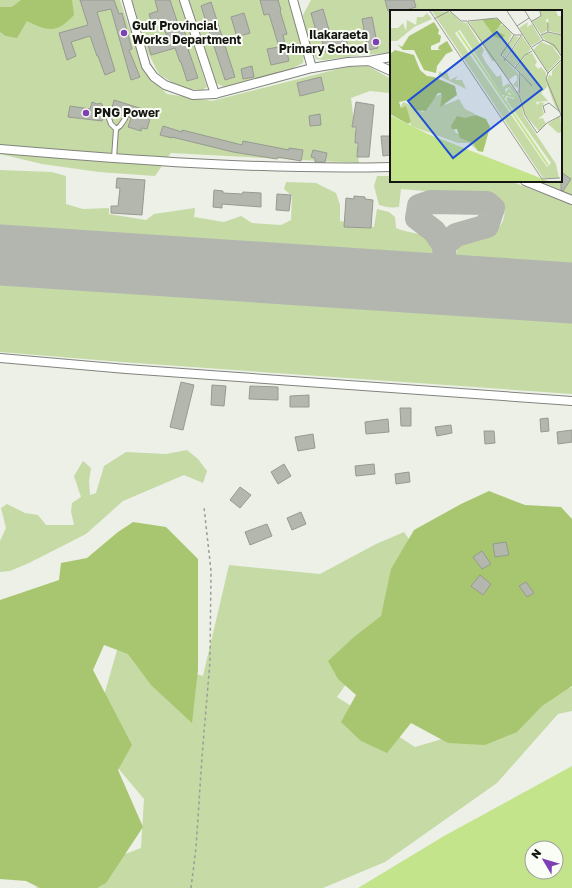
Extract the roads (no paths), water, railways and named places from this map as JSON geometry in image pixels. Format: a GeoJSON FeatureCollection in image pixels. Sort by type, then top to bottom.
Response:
{"type":"FeatureCollection","features":[{"type":"Feature","properties":{"kind":"street"},"geometry":{"type":"LineString","coordinates":[[127,0],[146,66],[154,77],[165,85],[193,95],[216,94],[312,68],[390,57]]}},
{"type":"Feature","properties":{"kind":"street"},"geometry":{"type":"LineString","coordinates":[[184,0],[216,94]]}},
{"type":"Feature","properties":{"kind":"street"},"geometry":{"type":"LineString","coordinates":[[293,0],[312,68]]}},
{"type":"Feature","properties":{"kind":"street"},"geometry":{"type":"LineString","coordinates":[[369,61],[390,71]]}},
{"type":"Feature","properties":{"kind":"street"},"geometry":{"type":"LineString","coordinates":[[0,149],[114,158],[328,168],[390,167]]}},
{"type":"Feature","properties":{"kind":"street"},"geometry":{"type":"LineString","coordinates":[[527,182],[572,200]]}},
{"type":"Feature","properties":{"kind":"street"},"geometry":{"type":"LineString","coordinates":[[0,358],[126,369],[572,401]]}},
{"type":"Feature","properties":{"kind":"lane"},"geometry":{"type":"LineString","coordinates":[[108,116],[111,124],[116,129]]}},
{"type":"Feature","properties":{"kind":"lane"},"geometry":{"type":"LineString","coordinates":[[114,158],[116,129],[125,119]]}},
{"type":"Feature","properties":{"kind":"place","name":"Gulf Provincial Works Department"},"geometry":{"type":"Point","coordinates":[124,33]}},
{"type":"Feature","properties":{"kind":"place","name":"Ilakaraeta Primary School"},"geometry":{"type":"Point","coordinates":[376,42]}},
{"type":"Feature","properties":{"kind":"place","name":"PNG Power"},"geometry":{"type":"Point","coordinates":[86,113]}}]}
